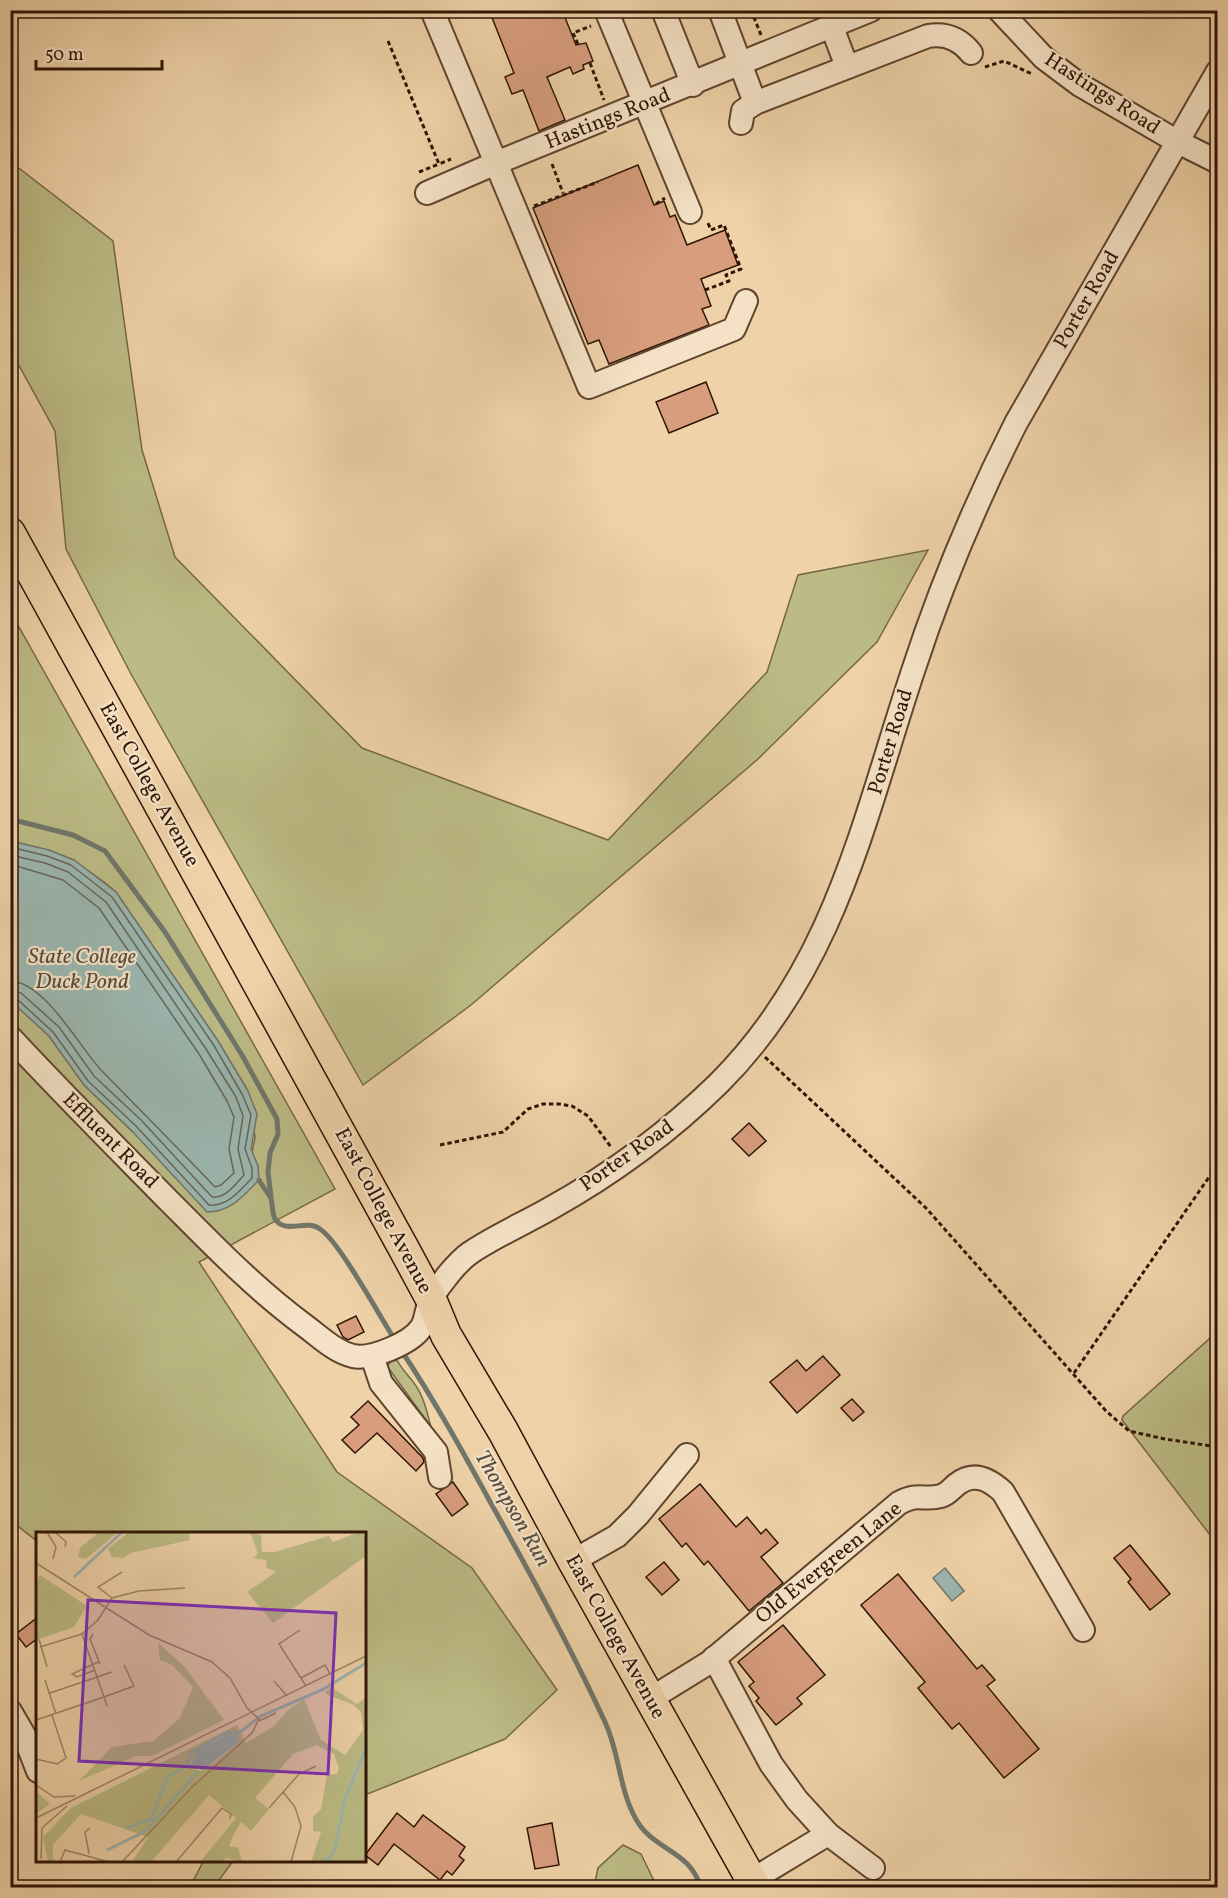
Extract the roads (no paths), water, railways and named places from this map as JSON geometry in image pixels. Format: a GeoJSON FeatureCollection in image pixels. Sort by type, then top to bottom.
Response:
{"type":"FeatureCollection","features":[{"type":"Feature","properties":{"kind":"main road","name":"East College Avenue"},"geometry":{"type":"LineString","coordinates":[[10,533],[431,1299],[446,1335],[503,1431],[754,1884]]}},
{"type":"Feature","properties":{"kind":"street"},"geometry":{"type":"LineString","coordinates":[[432,10],[589,387],[734,329],[746,301]]}},
{"type":"Feature","properties":{"kind":"street"},"geometry":{"type":"LineString","coordinates":[[606,10],[690,212]]}},
{"type":"Feature","properties":{"kind":"street"},"geometry":{"type":"LineString","coordinates":[[663,10],[693,85]]}},
{"type":"Feature","properties":{"kind":"street"},"geometry":{"type":"LineString","coordinates":[[720,10],[755,103]]}},
{"type":"Feature","properties":{"kind":"street","name":"Hastings Road"},"geometry":{"type":"LineString","coordinates":[[423,182],[496,163],[644,105],[871,10]]}},
{"type":"Feature","properties":{"kind":"street","name":"Hastings Road"},"geometry":{"type":"LineString","coordinates":[[999,10],[1044,58],[1080,85],[1178,142],[1218,162]]}},
{"type":"Feature","properties":{"kind":"street"},"geometry":{"type":"LineString","coordinates":[[832,27],[847,67]]}},
{"type":"Feature","properties":{"kind":"street"},"geometry":{"type":"LineString","coordinates":[[741,123],[743,111],[755,103],[928,36],[940,34],[963,44],[975,62]]}},
{"type":"Feature","properties":{"kind":"street","name":"Porter Road"},"geometry":{"type":"LineString","coordinates":[[380,1353],[420,1330],[431,1299],[466,1255],[555,1206],[622,1163],[686,1114],[753,1045],[802,974],[839,899],[868,818],[934,607],[953,556],[987,481],[1016,423],[1218,71]]}},
{"type":"Feature","properties":{"kind":"street","name":"Effluent Road"},"geometry":{"type":"LineString","coordinates":[[10,1037],[68,1100],[211,1243],[278,1306],[336,1348],[354,1356],[380,1353]]}},
{"type":"Feature","properties":{"kind":"street"},"geometry":{"type":"LineString","coordinates":[[380,1353],[381,1383],[436,1452],[440,1477]]}},
{"type":"Feature","properties":{"kind":"street"},"geometry":{"type":"LineString","coordinates":[[573,1561],[617,1536],[638,1515],[687,1455]]}},
{"type":"Feature","properties":{"kind":"street","name":"Old Evergreen Lane"},"geometry":{"type":"LineString","coordinates":[[650,1699],[714,1658],[899,1503],[911,1497],[937,1497],[946,1494],[969,1477],[981,1477],[992,1482],[1003,1492],[1083,1630]]}},
{"type":"Feature","properties":{"kind":"street"},"geometry":{"type":"LineString","coordinates":[[714,1658],[771,1764],[797,1800],[828,1834],[873,1868]]}},
{"type":"Feature","properties":{"kind":"street"},"geometry":{"type":"LineString","coordinates":[[10,1711],[24,1735],[36,1766]]}},
{"type":"Feature","properties":{"kind":"street"},"geometry":{"type":"LineString","coordinates":[[754,1884],[828,1834]]}},
{"type":"Feature","properties":{"kind":"water","name":"State College Duck Pond"},"geometry":{"type":"Polygon","coordinates":[[[11,841],[49,850],[74,860],[116,892],[218,1041],[248,1091],[257,1114],[251,1149],[258,1166],[259,1180],[230,1206],[207,1212],[132,1131],[84,1085],[49,1036],[11,1001],[11,841]]]}},
{"type":"Feature","properties":{"kind":"water"},"geometry":{"type":"Polygon","coordinates":[[[945,1568],[964,1591],[952,1601],[933,1578],[945,1568]]]}},
{"type":"Feature","properties":{"kind":"waterway"},"geometry":{"type":"LineString","coordinates":[[10,819],[73,835],[105,851],[165,932],[242,1055],[277,1119],[278,1134],[270,1153],[268,1172],[271,1197]]}},
{"type":"Feature","properties":{"kind":"waterway","name":"Thompson Run"},"geometry":{"type":"LineString","coordinates":[[259,1180],[270,1197],[274,1215],[280,1224],[315,1226],[328,1236],[348,1263],[395,1340]]}},
{"type":"Feature","properties":{"kind":"waterway","name":"Thompson Run"},"geometry":{"type":"LineString","coordinates":[[401,1350],[460,1447],[579,1667],[610,1734],[623,1785],[637,1821],[653,1839],[689,1866],[696,1875],[701,1888]]}}]}
